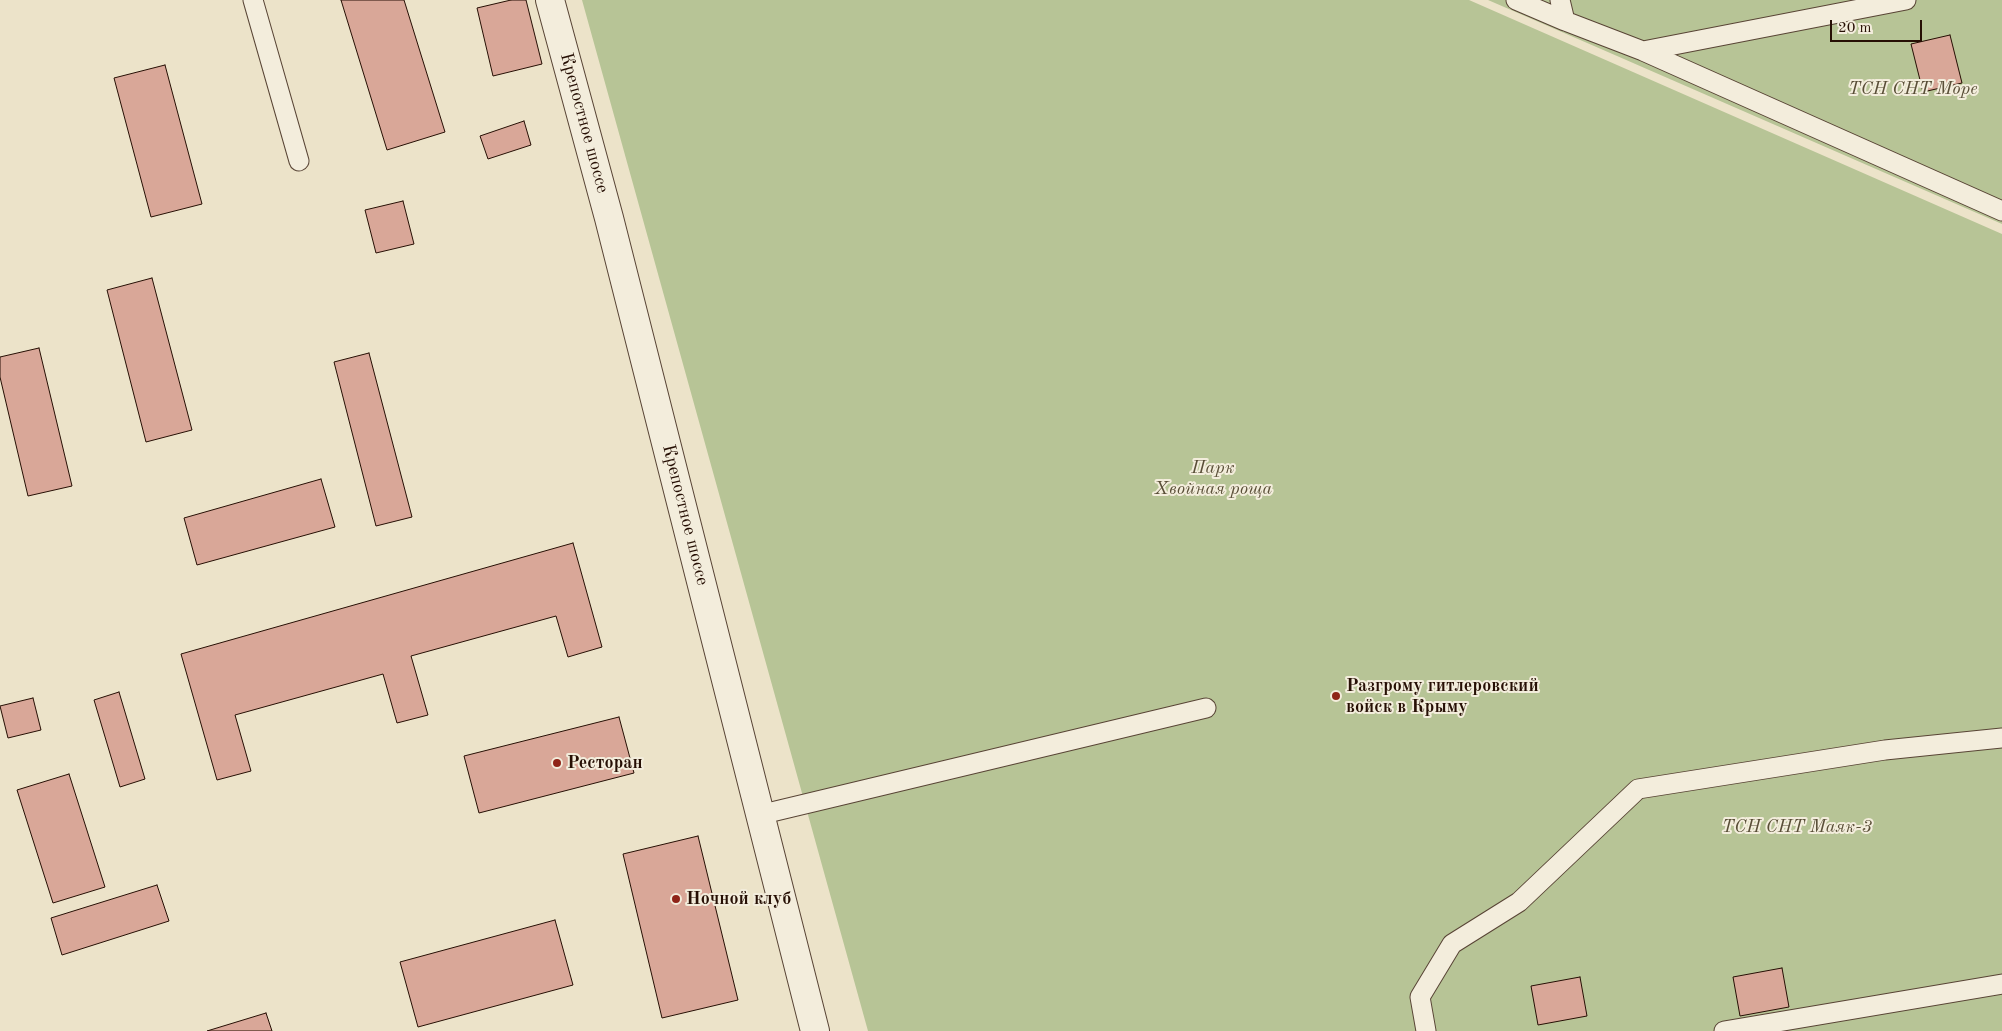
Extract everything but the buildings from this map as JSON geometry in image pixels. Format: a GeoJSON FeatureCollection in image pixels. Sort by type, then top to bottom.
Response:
{"type":"FeatureCollection","features":[{"type":"Feature","properties":{"kind":"street","name":"Крепостное шоссе"},"geometry":{"type":"LineString","coordinates":[[550,0],[614,237],[815,1031]]}},
{"type":"Feature","properties":{"kind":"lane"},"geometry":{"type":"LineString","coordinates":[[253,0],[299,160]]}},
{"type":"Feature","properties":{"kind":"lane"},"geometry":{"type":"LineString","coordinates":[[1516,0],[1565,22],[1643,51],[2002,211]]}},
{"type":"Feature","properties":{"kind":"lane"},"geometry":{"type":"LineString","coordinates":[[1560,0],[1565,22]]}},
{"type":"Feature","properties":{"kind":"lane"},"geometry":{"type":"LineString","coordinates":[[1643,51],[1906,0]]}},
{"type":"Feature","properties":{"kind":"lane"},"geometry":{"type":"LineString","coordinates":[[759,815],[1206,708]]}},
{"type":"Feature","properties":{"kind":"lane"},"geometry":{"type":"LineString","coordinates":[[1426,1031],[1420,997],[1452,944],[1519,902],[1638,789],[1885,750],[2002,738]]}},
{"type":"Feature","properties":{"kind":"lane"},"geometry":{"type":"LineString","coordinates":[[1724,1031],[2002,984]]}},
{"type":"Feature","properties":{"kind":"green space","name":"Парк Хвойная роща"},"geometry":{"type":"Polygon","coordinates":[[[582,0],[1469,0],[2002,234],[2002,1031],[868,1031],[582,0]]]}},
{"type":"Feature","properties":{"kind":"green space","name":"ТСН СНТ Море"},"geometry":{"type":"Polygon","coordinates":[[[1488,0],[2002,0],[2002,224],[1601,49],[1488,0]]]}},
{"type":"Feature","properties":{"kind":"place","name":"Разгрому гитлеровский войск в Крыму"},"geometry":{"type":"Point","coordinates":[1336,696]}},
{"type":"Feature","properties":{"kind":"place","name":"Ресторан"},"geometry":{"type":"Point","coordinates":[557,763]}},
{"type":"Feature","properties":{"kind":"place","name":"Ночной клуб"},"geometry":{"type":"Point","coordinates":[676,899]}},
{"type":"Feature","properties":{"kind":"park label","name":"ТСН СНТ Маяк-3"},"geometry":{"type":"Point","coordinates":[1797,827]}}]}
